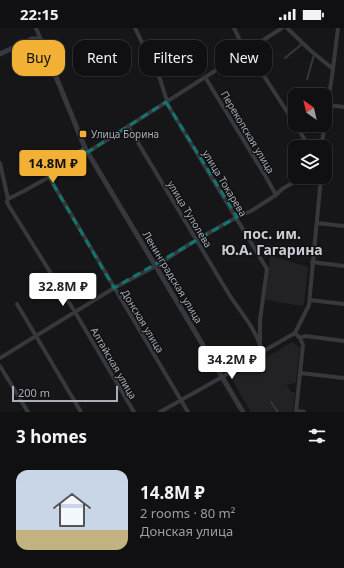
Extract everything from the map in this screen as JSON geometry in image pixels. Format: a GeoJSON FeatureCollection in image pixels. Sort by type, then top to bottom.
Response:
{"type":"FeatureCollection","features":[{"type":"Feature","properties":{"kind":"street"},"geometry":{"type":"LineString","coordinates":[[36,28],[41,40]]}},
{"type":"Feature","properties":{"kind":"street","name":"улица Токарева"},"geometry":{"type":"LineString","coordinates":[[135,28],[160,79],[167,102],[267,269],[260,320],[260,344]]}},
{"type":"Feature","properties":{"kind":"street"},"geometry":{"type":"LineString","coordinates":[[234,28],[240,40]]}},
{"type":"Feature","properties":{"kind":"street"},"geometry":{"type":"LineString","coordinates":[[263,40],[282,28]]}},
{"type":"Feature","properties":{"kind":"street"},"geometry":{"type":"LineString","coordinates":[[288,28],[333,69]]}},
{"type":"Feature","properties":{"kind":"street"},"geometry":{"type":"LineString","coordinates":[[330,88],[338,28]]}},
{"type":"Feature","properties":{"kind":"street"},"geometry":{"type":"LineString","coordinates":[[30,40],[41,40]]}},
{"type":"Feature","properties":{"kind":"street"},"geometry":{"type":"LineString","coordinates":[[0,54],[12,48]]}},
{"type":"Feature","properties":{"kind":"street"},"geometry":{"type":"LineString","coordinates":[[8,199],[49,177],[65,165],[75,154],[86,150],[128,126],[215,70]]}},
{"type":"Feature","properties":{"kind":"street"},"geometry":{"type":"LineString","coordinates":[[55,76],[86,150]]}},
{"type":"Feature","properties":{"kind":"street"},"geometry":{"type":"LineString","coordinates":[[264,76],[288,112]]}},
{"type":"Feature","properties":{"kind":"street","name":"Перекопская улица"},"geometry":{"type":"LineString","coordinates":[[205,77],[276,195]]}},
{"type":"Feature","properties":{"kind":"street"},"geometry":{"type":"LineString","coordinates":[[332,106],[344,107]]}},
{"type":"Feature","properties":{"kind":"street","name":"улица Туполева"},"geometry":{"type":"LineString","coordinates":[[128,126],[233,301],[254,332],[262,352]]}},
{"type":"Feature","properties":{"kind":"street","name":"Ленинградская улица"},"geometry":{"type":"LineString","coordinates":[[86,150],[243,412]]}},
{"type":"Feature","properties":{"kind":"street","name":"Алтайская улица"},"geometry":{"type":"LineString","coordinates":[[0,163],[9,206],[75,312],[134,412]]}},
{"type":"Feature","properties":{"kind":"street","name":"Донская улица"},"geometry":{"type":"LineString","coordinates":[[49,177],[188,412]]}},
{"type":"Feature","properties":{"kind":"street"},"geometry":{"type":"LineString","coordinates":[[0,358],[114,288],[156,266],[196,240],[251,211],[291,184]]}},
{"type":"Feature","properties":{"kind":"street"},"geometry":{"type":"LineString","coordinates":[[160,412],[295,333],[310,300],[312,262],[320,184]]}},
{"type":"Feature","properties":{"kind":"street"},"geometry":{"type":"LineString","coordinates":[[317,223],[344,226]]}},
{"type":"Feature","properties":{"kind":"street"},"geometry":{"type":"LineString","coordinates":[[312,262],[344,266]]}},
{"type":"Feature","properties":{"kind":"street"},"geometry":{"type":"LineString","coordinates":[[310,300],[344,304]]}},
{"type":"Feature","properties":{"kind":"street"},"geometry":{"type":"LineString","coordinates":[[17,304],[81,412]]}},
{"type":"Feature","properties":{"kind":"street"},"geometry":{"type":"LineString","coordinates":[[295,333],[300,338],[302,345],[296,412],[304,412]]}},
{"type":"Feature","properties":{"kind":"street"},"geometry":{"type":"LineString","coordinates":[[300,338],[305,336],[344,340]]}},
{"type":"Feature","properties":{"kind":"street"},"geometry":{"type":"LineString","coordinates":[[0,366],[28,412]]}},
{"type":"Feature","properties":{"kind":"street"},"geometry":{"type":"LineString","coordinates":[[300,373],[344,378]]}},
{"type":"Feature","properties":{"kind":"lane"},"geometry":{"type":"LineString","coordinates":[[285,58],[303,43]]}},
{"type":"Feature","properties":{"kind":"lane"},"geometry":{"type":"LineString","coordinates":[[308,79],[315,54]]}},
{"type":"Feature","properties":{"kind":"lane"},"geometry":{"type":"LineString","coordinates":[[272,402],[278,412]]}},
{"type":"Feature","properties":{"kind":"highlighted area"},"geometry":{"type":"Polygon","coordinates":[[[166,102],[237,217],[114,288],[49,177],[85,148],[88,152],[166,102]]]}},
{"type":"Feature","properties":{"kind":"shaded area"},"geometry":{"type":"Polygon","coordinates":[[[270,256],[308,267],[304,304],[302,306],[265,299],[270,256]]]}},
{"type":"Feature","properties":{"kind":"shaded area"},"geometry":{"type":"Polygon","coordinates":[[[292,342],[300,348],[296,383],[287,385],[291,392],[295,392],[293,412],[251,412],[231,378],[292,342]]]}},
{"type":"Feature","properties":{"kind":"place","name":"Улица Борина"},"geometry":{"type":"Point","coordinates":[83,134]}},
{"type":"Feature","properties":{"kind":"district","name":"пос. им. Ю.А. Гагарина"},"geometry":{"type":"Point","coordinates":[272,242]}}]}
